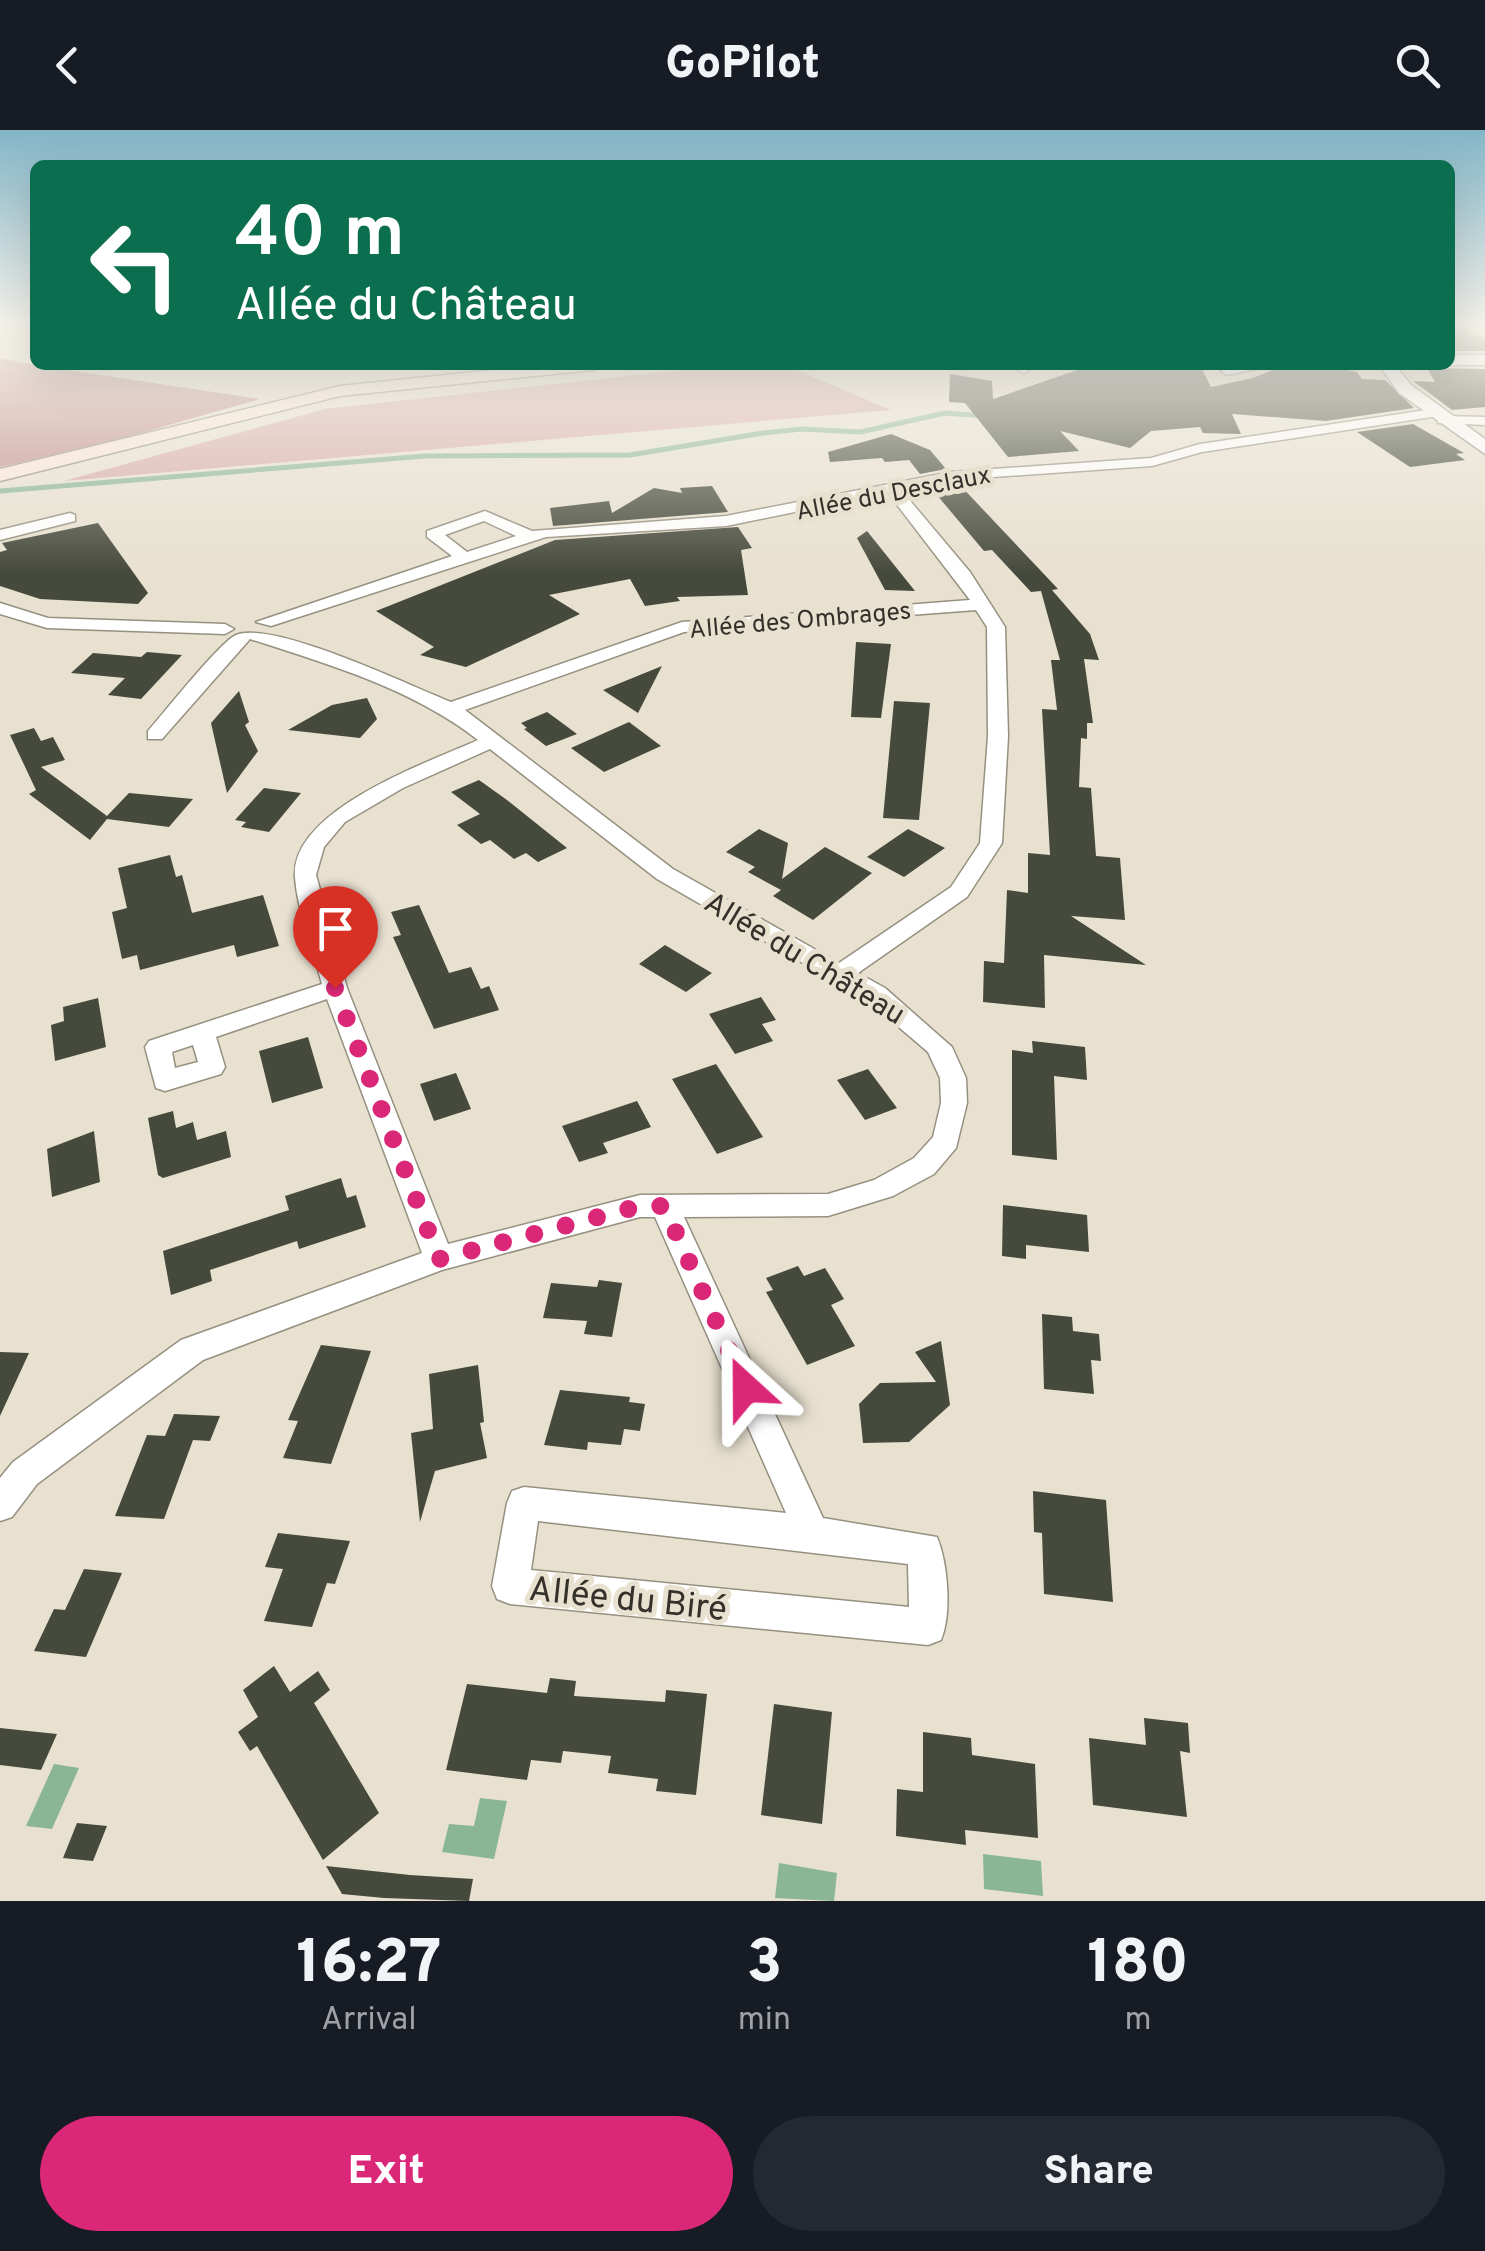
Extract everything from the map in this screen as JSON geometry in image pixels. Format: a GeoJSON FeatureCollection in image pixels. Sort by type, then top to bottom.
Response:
{"type":"FeatureCollection","features":[{"type":"Feature","properties":{"kind":"main road"},"geometry":{"type":"LineString","coordinates":[[0,474],[272,408]]}},
{"type":"Feature","properties":{"kind":"street"},"geometry":{"type":"LineString","coordinates":[[1428,408],[1485,448]]}},
{"type":"Feature","properties":{"kind":"street","name":"Allée du Desclaux"},"geometry":{"type":"LineString","coordinates":[[247,632],[530,536],[726,521],[994,471],[1152,462],[1200,448],[1438,416],[1485,421]]}},
{"type":"Feature","properties":{"kind":"street"},"geometry":{"type":"LineString","coordinates":[[841,973],[958,892],[991,842],[998,736],[996,627],[913,509],[892,489]]}},
{"type":"Feature","properties":{"kind":"street","name":"Allée du Desclaux"},"geometry":{"type":"LineString","coordinates":[[462,556],[433,534],[485,516],[530,536]]}},
{"type":"Feature","properties":{"kind":"street"},"geometry":{"type":"LineString","coordinates":[[0,534],[70,518]]}},
{"type":"Feature","properties":{"kind":"street","name":"Allée des Ombrages"},"geometry":{"type":"LineString","coordinates":[[451,709],[682,628],[983,604]]}},
{"type":"Feature","properties":{"kind":"street","name":"Allée du Château"},"geometry":{"type":"LineString","coordinates":[[0,608],[47,622],[247,632],[316,653],[451,709],[665,874],[876,994],[938,1047],[953,1078],[954,1103],[946,1141],[924,1166],[828,1205],[640,1206],[439,1259],[192,1350],[25,1473],[0,1505]]}},
{"type":"Feature","properties":{"kind":"street"},"geometry":{"type":"LineString","coordinates":[[155,735],[247,632]]}},
{"type":"Feature","properties":{"kind":"street"},"geometry":{"type":"LineString","coordinates":[[439,1259],[335,988],[305,875],[314,846],[338,818],[396,784],[489,742]]}},
{"type":"Feature","properties":{"kind":"street"},"geometry":{"type":"LineString","coordinates":[[203,1034],[335,988]]}},
{"type":"Feature","properties":{"kind":"street"},"geometry":{"type":"LineString","coordinates":[[664,1206],[812,1534]]}},
{"type":"Feature","properties":{"kind":"street","name":"Allée du Biré"},"geometry":{"type":"LineString","coordinates":[[524,1503],[812,1534],[925,1548],[928,1627],[510,1586],[524,1503]]}},
{"type":"Feature","properties":{"kind":"shaded area"},"geometry":{"type":"Polygon","coordinates":[[[0,408],[230,408],[99,445],[0,467],[0,408]]]}},
{"type":"Feature","properties":{"kind":"shaded area"},"geometry":{"type":"Polygon","coordinates":[[[885,408],[891,410],[64,481],[325,409],[885,408]]]}},
{"type":"Feature","properties":{"kind":"shaded area"},"geometry":{"type":"Polygon","coordinates":[[[54,1764],[79,1768],[52,1829],[26,1826],[54,1764]]]}},
{"type":"Feature","properties":{"kind":"shaded area"},"geometry":{"type":"Polygon","coordinates":[[[480,1798],[507,1801],[494,1859],[442,1852],[449,1824],[474,1826],[480,1798]]]}},
{"type":"Feature","properties":{"kind":"shaded area"},"geometry":{"type":"Polygon","coordinates":[[[983,1854],[1041,1861],[1043,1896],[984,1889],[983,1854]]]}},
{"type":"Feature","properties":{"kind":"shaded area"},"geometry":{"type":"Polygon","coordinates":[[[779,1863],[837,1873],[834,1901],[775,1898],[779,1863]]]}},
{"type":"Feature","properties":{"kind":"building"},"geometry":{"type":"Polygon","coordinates":[[[969,408],[1414,408],[1326,421],[1232,414],[1241,434],[1203,433],[1200,427],[1151,431],[1130,448],[1060,431],[1079,451],[1008,457],[969,408]]]}},
{"type":"Feature","properties":{"kind":"building"},"geometry":{"type":"Polygon","coordinates":[[[1413,424],[1464,453],[1456,454],[1465,460],[1410,467],[1357,432],[1413,424]]]}},
{"type":"Feature","properties":{"kind":"building"},"geometry":{"type":"Polygon","coordinates":[[[891,434],[930,450],[946,469],[920,474],[909,460],[885,462],[882,458],[830,462],[828,452],[891,434]]]}},
{"type":"Feature","properties":{"kind":"building"},"geometry":{"type":"Polygon","coordinates":[[[958,483],[1058,589],[1052,590],[1090,634],[1099,660],[1084,659],[1093,723],[1087,723],[1087,739],[1081,738],[1079,787],[1091,788],[1096,856],[1120,858],[1125,920],[1071,916],[1146,965],[1044,955],[1045,1008],[983,1002],[984,961],[1004,963],[1007,890],[1028,893],[1028,853],[1050,855],[1042,709],[1057,710],[1051,660],[1060,660],[1041,591],[1031,592],[992,550],[984,551],[931,488],[958,483]]]}},
{"type":"Feature","properties":{"kind":"building"},"geometry":{"type":"Polygon","coordinates":[[[712,486],[728,512],[553,526],[550,508],[609,501],[612,513],[654,488],[682,493],[680,488],[712,486]]]}},
{"type":"Feature","properties":{"kind":"building"},"geometry":{"type":"Polygon","coordinates":[[[98,523],[148,593],[138,604],[40,599],[0,586],[0,552],[7,550],[2,543],[98,523]]]}},
{"type":"Feature","properties":{"kind":"building"},"geometry":{"type":"Polygon","coordinates":[[[738,527],[752,548],[741,550],[748,595],[677,597],[680,601],[645,606],[630,579],[549,595],[580,614],[466,667],[420,655],[434,647],[376,611],[555,540],[738,527]]]}},
{"type":"Feature","properties":{"kind":"building"},"geometry":{"type":"Polygon","coordinates":[[[867,531],[915,591],[885,590],[857,538],[867,531]]]}},
{"type":"Feature","properties":{"kind":"building"},"geometry":{"type":"Polygon","coordinates":[[[856,642],[891,644],[881,718],[851,717],[856,642]]]}},
{"type":"Feature","properties":{"kind":"building"},"geometry":{"type":"Polygon","coordinates":[[[147,652],[182,655],[141,699],[108,695],[125,678],[71,673],[93,653],[141,657],[147,652]]]}},
{"type":"Feature","properties":{"kind":"building"},"geometry":{"type":"Polygon","coordinates":[[[662,666],[638,713],[603,690],[662,666]]]}},
{"type":"Feature","properties":{"kind":"building"},"geometry":{"type":"Polygon","coordinates":[[[239,691],[249,722],[245,725],[258,751],[227,793],[211,723],[239,691]]]}},
{"type":"Feature","properties":{"kind":"building"},"geometry":{"type":"Polygon","coordinates":[[[367,698],[377,719],[360,738],[288,730],[332,705],[367,698]]]}},
{"type":"Feature","properties":{"kind":"building"},"geometry":{"type":"Polygon","coordinates":[[[894,701],[930,703],[919,820],[883,818],[894,701]]]}},
{"type":"Feature","properties":{"kind":"building"},"geometry":{"type":"Polygon","coordinates":[[[547,712],[577,734],[546,746],[524,729],[527,728],[521,723],[547,712]]]}},
{"type":"Feature","properties":{"kind":"building"},"geometry":{"type":"Polygon","coordinates":[[[629,722],[661,746],[604,772],[571,748],[629,722]]]}},
{"type":"Feature","properties":{"kind":"building"},"geometry":{"type":"Polygon","coordinates":[[[34,728],[41,741],[53,737],[65,760],[41,767],[107,816],[129,793],[193,799],[169,827],[107,819],[90,840],[29,794],[36,790],[10,735],[34,728]]]}},
{"type":"Feature","properties":{"kind":"building"},"geometry":{"type":"Polygon","coordinates":[[[479,780],[567,848],[538,862],[526,853],[514,859],[490,840],[481,844],[457,825],[480,814],[451,792],[479,780]]]}},
{"type":"Feature","properties":{"kind":"building"},"geometry":{"type":"Polygon","coordinates":[[[264,788],[301,793],[269,832],[241,827],[246,822],[235,820],[264,788]]]}},
{"type":"Feature","properties":{"kind":"building"},"geometry":{"type":"Polygon","coordinates":[[[759,829],[788,843],[782,879],[825,847],[872,873],[813,920],[773,896],[781,890],[748,872],[755,867],[726,852],[759,829]]]}},
{"type":"Feature","properties":{"kind":"building"},"geometry":{"type":"Polygon","coordinates":[[[908,829],[945,848],[904,877],[867,857],[908,829]]]}},
{"type":"Feature","properties":{"kind":"building"},"geometry":{"type":"Polygon","coordinates":[[[170,855],[176,877],[182,875],[192,913],[263,895],[279,946],[237,957],[234,945],[140,970],[137,955],[122,959],[112,912],[127,908],[118,868],[170,855]]]}},
{"type":"Feature","properties":{"kind":"building"},"geometry":{"type":"Polygon","coordinates":[[[419,905],[449,973],[471,967],[481,989],[489,986],[499,1010],[434,1029],[393,937],[401,935],[391,912],[419,905]]]}},
{"type":"Feature","properties":{"kind":"building"},"geometry":{"type":"Polygon","coordinates":[[[665,945],[712,973],[686,992],[639,964],[665,945]]]}},
{"type":"Feature","properties":{"kind":"building"},"geometry":{"type":"Polygon","coordinates":[[[761,997],[776,1020],[762,1024],[773,1041],[735,1054],[709,1014],[761,997]]]}},
{"type":"Feature","properties":{"kind":"building"},"geometry":{"type":"Polygon","coordinates":[[[98,998],[106,1047],[55,1061],[51,1025],[64,1021],[63,1007],[98,998]]]}},
{"type":"Feature","properties":{"kind":"building"},"geometry":{"type":"Polygon","coordinates":[[[308,1037],[323,1088],[272,1103],[259,1051],[308,1037]]]}},
{"type":"Feature","properties":{"kind":"building"},"geometry":{"type":"Polygon","coordinates":[[[1032,1041],[1085,1047],[1087,1080],[1054,1076],[1057,1160],[1012,1155],[1012,1050],[1033,1053],[1032,1041]]]}},
{"type":"Feature","properties":{"kind":"building"},"geometry":{"type":"Polygon","coordinates":[[[716,1064],[763,1137],[717,1154],[672,1079],[716,1064]]]}},
{"type":"Feature","properties":{"kind":"building"},"geometry":{"type":"Polygon","coordinates":[[[868,1069],[897,1108],[865,1120],[837,1080],[868,1069]]]}},
{"type":"Feature","properties":{"kind":"building"},"geometry":{"type":"Polygon","coordinates":[[[456,1073],[471,1109],[434,1121],[420,1084],[456,1073]]]}},
{"type":"Feature","properties":{"kind":"building"},"geometry":{"type":"Polygon","coordinates":[[[637,1101],[651,1127],[603,1143],[608,1153],[579,1162],[562,1126],[637,1101]]]}},
{"type":"Feature","properties":{"kind":"building"},"geometry":{"type":"Polygon","coordinates":[[[173,1111],[176,1128],[193,1122],[197,1140],[226,1131],[231,1157],[163,1178],[158,1175],[148,1118],[173,1111]]]}},
{"type":"Feature","properties":{"kind":"building"},"geometry":{"type":"Polygon","coordinates":[[[94,1131],[100,1182],[52,1197],[47,1149],[94,1131]]]}},
{"type":"Feature","properties":{"kind":"building"},"geometry":{"type":"Polygon","coordinates":[[[341,1178],[347,1198],[356,1195],[366,1227],[299,1249],[297,1241],[210,1270],[212,1281],[171,1295],[163,1251],[289,1210],[285,1196],[341,1178]]]}},
{"type":"Feature","properties":{"kind":"building"},"geometry":{"type":"Polygon","coordinates":[[[1003,1205],[1087,1215],[1089,1252],[1026,1245],[1026,1259],[1002,1256],[1003,1205]]]}},
{"type":"Feature","properties":{"kind":"building"},"geometry":{"type":"Polygon","coordinates":[[[798,1266],[804,1276],[825,1268],[844,1299],[831,1305],[855,1346],[807,1365],[766,1292],[773,1290],[766,1278],[798,1266]]]}},
{"type":"Feature","properties":{"kind":"building"},"geometry":{"type":"Polygon","coordinates":[[[599,1280],[622,1283],[612,1337],[584,1334],[587,1321],[543,1318],[551,1283],[597,1287],[599,1280]]]}},
{"type":"Feature","properties":{"kind":"building"},"geometry":{"type":"Polygon","coordinates":[[[1042,1314],[1072,1317],[1073,1331],[1099,1334],[1101,1361],[1091,1360],[1094,1394],[1044,1389],[1042,1314]]]}},
{"type":"Feature","properties":{"kind":"building"},"geometry":{"type":"Polygon","coordinates":[[[941,1341],[950,1405],[909,1442],[863,1443],[859,1404],[880,1383],[936,1382],[915,1352],[941,1341]]]}},
{"type":"Feature","properties":{"kind":"building"},"geometry":{"type":"Polygon","coordinates":[[[321,1345],[371,1351],[331,1464],[283,1458],[298,1421],[288,1420],[321,1345]]]}},
{"type":"Feature","properties":{"kind":"building"},"geometry":{"type":"Polygon","coordinates":[[[0,1352],[29,1353],[0,1416],[0,1352]]]}},
{"type":"Feature","properties":{"kind":"building"},"geometry":{"type":"Polygon","coordinates":[[[478,1365],[484,1422],[480,1423],[487,1458],[435,1471],[420,1522],[411,1433],[433,1429],[429,1374],[478,1365]]]}},
{"type":"Feature","properties":{"kind":"building"},"geometry":{"type":"Polygon","coordinates":[[[560,1390],[630,1397],[629,1402],[645,1404],[640,1431],[624,1429],[621,1445],[588,1442],[587,1450],[544,1445],[560,1390]]]}},
{"type":"Feature","properties":{"kind":"building"},"geometry":{"type":"Polygon","coordinates":[[[174,1414],[220,1416],[210,1441],[193,1440],[164,1519],[115,1516],[147,1435],[165,1436],[174,1414]]]}},
{"type":"Feature","properties":{"kind":"building"},"geometry":{"type":"Polygon","coordinates":[[[1033,1491],[1106,1500],[1113,1602],[1044,1594],[1042,1533],[1034,1532],[1033,1491]]]}},
{"type":"Feature","properties":{"kind":"building"},"geometry":{"type":"Polygon","coordinates":[[[278,1533],[350,1541],[335,1584],[327,1583],[312,1627],[264,1621],[283,1569],[265,1567],[278,1533]]]}},
{"type":"Feature","properties":{"kind":"building"},"geometry":{"type":"Polygon","coordinates":[[[84,1569],[122,1573],[86,1657],[34,1651],[54,1609],[65,1610],[84,1569]]]}},
{"type":"Feature","properties":{"kind":"building"},"geometry":{"type":"Polygon","coordinates":[[[274,1666],[290,1692],[318,1671],[330,1690],[314,1703],[379,1813],[323,1860],[257,1746],[250,1751],[238,1732],[258,1717],[243,1690],[274,1666]]]}},
{"type":"Feature","properties":{"kind":"building"},"geometry":{"type":"Polygon","coordinates":[[[550,1678],[576,1681],[574,1696],[665,1702],[666,1690],[707,1694],[696,1795],[656,1791],[658,1779],[608,1773],[611,1756],[563,1751],[561,1763],[531,1760],[527,1780],[446,1770],[467,1684],[547,1693],[550,1678]]]}},
{"type":"Feature","properties":{"kind":"building"},"geometry":{"type":"Polygon","coordinates":[[[774,1704],[832,1712],[822,1824],[761,1815],[774,1704]]]}},
{"type":"Feature","properties":{"kind":"building"},"geometry":{"type":"Polygon","coordinates":[[[1144,1718],[1188,1723],[1190,1753],[1180,1751],[1187,1817],[1093,1805],[1089,1738],[1146,1745],[1144,1718]]]}},
{"type":"Feature","properties":{"kind":"building"},"geometry":{"type":"Polygon","coordinates":[[[0,1728],[57,1734],[41,1770],[0,1765],[0,1728]]]}},
{"type":"Feature","properties":{"kind":"building"},"geometry":{"type":"Polygon","coordinates":[[[923,1732],[971,1738],[972,1755],[1035,1764],[1038,1838],[965,1830],[966,1845],[896,1836],[897,1789],[923,1792],[923,1732]]]}},
{"type":"Feature","properties":{"kind":"building"},"geometry":{"type":"Polygon","coordinates":[[[77,1823],[107,1826],[93,1861],[63,1858],[77,1823]]]}},
{"type":"Feature","properties":{"kind":"building"},"geometry":{"type":"Polygon","coordinates":[[[326,1866],[473,1879],[469,1901],[384,1898],[342,1894],[326,1866]]]}},
{"type":"Feature","properties":{"kind":"waterway"},"geometry":{"type":"LineString","coordinates":[[0,491],[425,456],[630,455],[763,433],[802,429],[860,432],[945,413],[984,416]]}},
{"type":"Feature","properties":{"kind":"route"},"geometry":{"type":"LineString","coordinates":[[335,988],[411,1177],[439,1259],[640,1206],[664,1206],[746,1388]]}}]}
